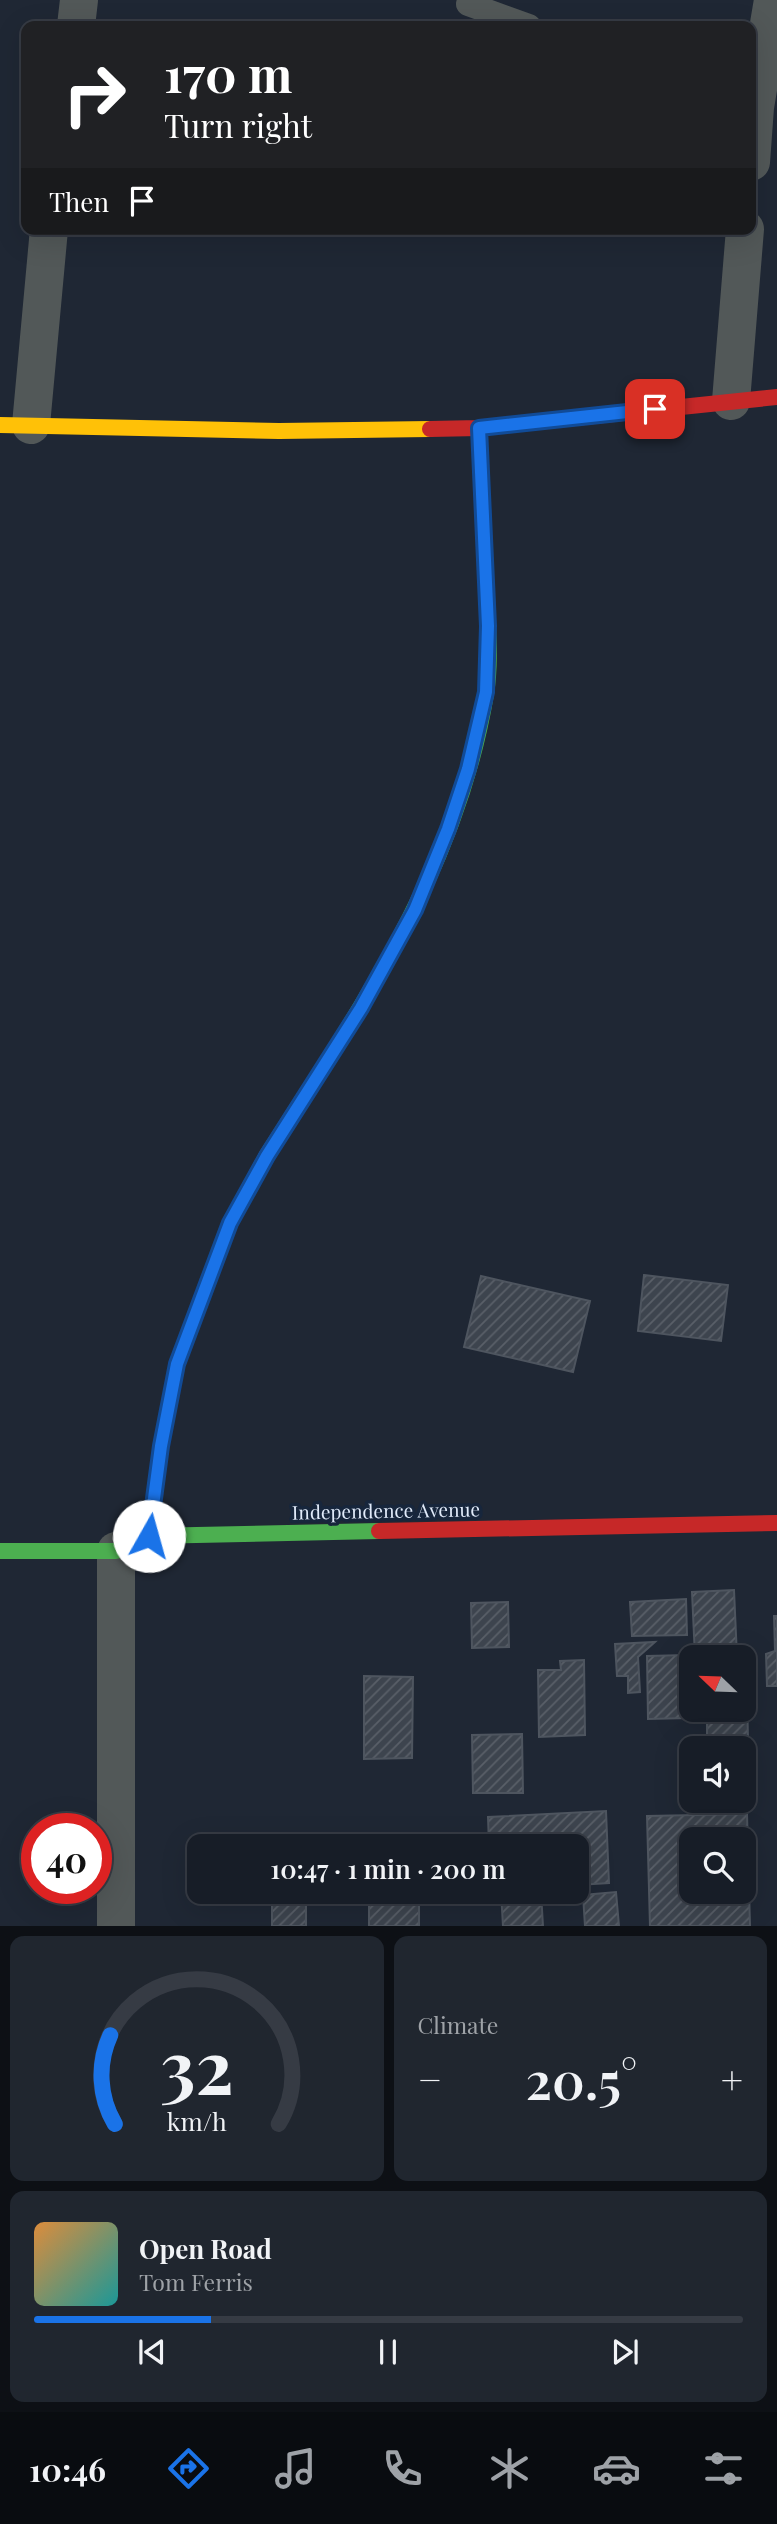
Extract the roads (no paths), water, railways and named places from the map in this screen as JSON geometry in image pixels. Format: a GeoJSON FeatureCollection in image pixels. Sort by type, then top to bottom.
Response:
{"type":"FeatureCollection","features":[{"type":"Feature","properties":{"kind":"street"},"geometry":{"type":"LineString","coordinates":[[77,21],[79,0]]}},
{"type":"Feature","properties":{"kind":"street"},"geometry":{"type":"LineString","coordinates":[[756,90],[773,0]]}},
{"type":"Feature","properties":{"kind":"street"},"geometry":{"type":"LineString","coordinates":[[48,235],[16,425],[279,431],[479,428],[777,397]]}},
{"type":"Feature","properties":{"kind":"street"},"geometry":{"type":"LineString","coordinates":[[731,401],[745,235]]}},
{"type":"Feature","properties":{"kind":"street"},"geometry":{"type":"LineString","coordinates":[[116,1926],[133,1544],[161,1446],[177,1364],[230,1223],[267,1156],[361,1008],[415,910],[448,829],[468,769],[486,692],[488,626],[479,428]]}},
{"type":"Feature","properties":{"kind":"street","name":"Independence Avenue"},"geometry":{"type":"LineString","coordinates":[[0,1551],[133,1544],[777,1523]]}},
{"type":"Feature","properties":{"kind":"lane"},"geometry":{"type":"LineString","coordinates":[[468,4],[515,21]]}}]}
